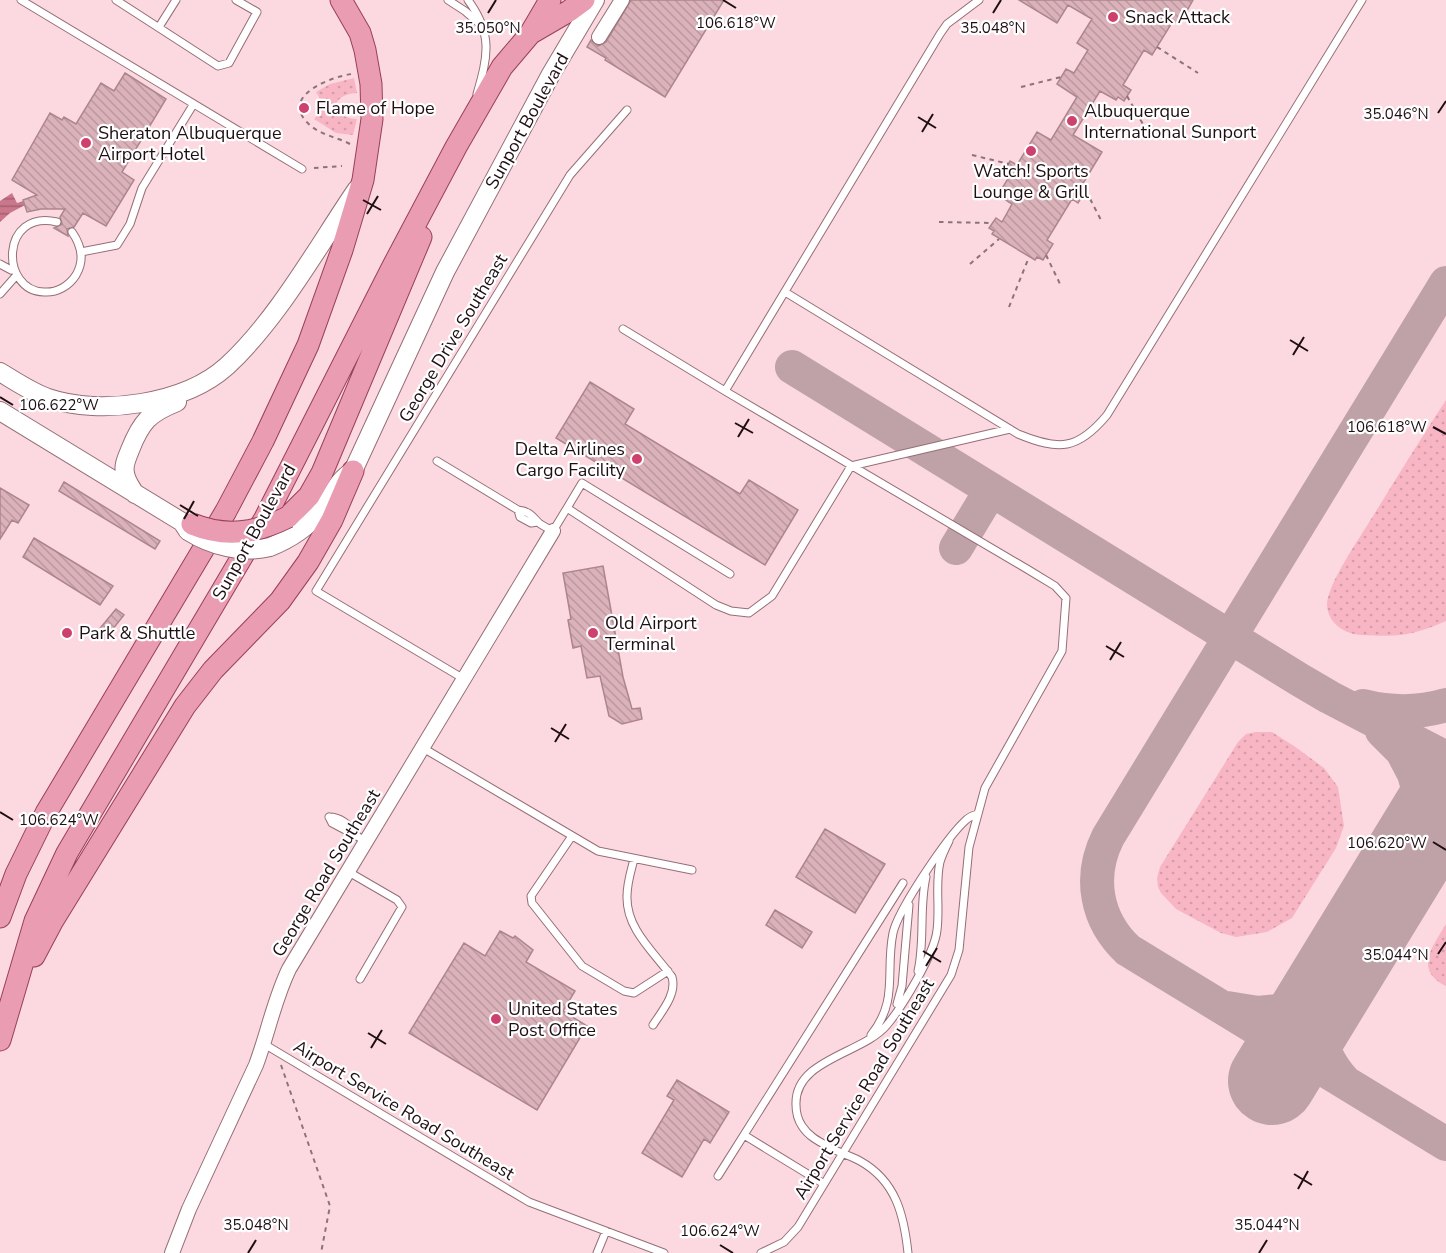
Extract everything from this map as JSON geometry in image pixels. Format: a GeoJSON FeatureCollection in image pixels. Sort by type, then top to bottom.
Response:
{"type":"FeatureCollection","features":[{"type":"Feature","properties":{"kind":"main road","name":"Sunport Boulevard"},"geometry":{"type":"LineString","coordinates":[[0,917],[16,874],[46,813],[226,511],[308,345],[342,250],[363,180],[372,118],[371,84],[360,33],[342,0]]}},
{"type":"Feature","properties":{"kind":"main road","name":"Sunport Boulevard"},"geometry":{"type":"LineString","coordinates":[[0,1040],[35,921],[67,853],[265,518],[453,153],[502,68],[530,34],[550,0]]}},
{"type":"Feature","properties":{"kind":"main road","name":"Sunport Boulevard"},"geometry":{"type":"LineString","coordinates":[[530,34],[570,11],[584,0]]}},
{"type":"Feature","properties":{"kind":"main road","name":"Sunport Boulevard"},"geometry":{"type":"LineString","coordinates":[[188,526],[210,543],[236,548],[270,547],[287,540],[312,521],[343,477],[353,471],[445,272],[551,74],[595,0]]}},
{"type":"Feature","properties":{"kind":"main road"},"geometry":{"type":"LineString","coordinates":[[0,411],[188,526],[239,533],[266,527],[288,516],[309,496],[322,472],[436,202],[453,153]]}},
{"type":"Feature","properties":{"kind":"main road"},"geometry":{"type":"LineString","coordinates":[[135,494],[126,479],[124,468],[141,427],[153,413],[184,399],[226,366],[255,336],[282,301],[363,180]]}},
{"type":"Feature","properties":{"kind":"main road"},"geometry":{"type":"LineString","coordinates":[[0,372],[48,398],[74,404],[105,406],[134,404],[170,396],[205,382]]}},
{"type":"Feature","properties":{"kind":"main road"},"geometry":{"type":"LineString","coordinates":[[11,1002],[52,922],[171,727],[213,670],[265,618],[295,582],[324,535],[353,471]]}},
{"type":"Feature","properties":{"kind":"street"},"geometry":{"type":"LineString","coordinates":[[599,37],[622,0]]}},
{"type":"Feature","properties":{"kind":"street","name":"George Road Southeast"},"geometry":{"type":"LineString","coordinates":[[172,1253],[189,1209],[256,1065],[274,1004],[289,969],[347,871],[361,837],[423,748],[553,531]]}},
{"type":"Feature","properties":{"kind":"lane"},"geometry":{"type":"LineString","coordinates":[[21,0],[302,169]]}},
{"type":"Feature","properties":{"kind":"lane"},"geometry":{"type":"LineString","coordinates":[[116,0],[218,66],[229,63],[257,12],[236,0]]}},
{"type":"Feature","properties":{"kind":"lane"},"geometry":{"type":"LineString","coordinates":[[159,27],[176,0]]}},
{"type":"Feature","properties":{"kind":"lane"},"geometry":{"type":"LineString","coordinates":[[448,0],[484,28]]}},
{"type":"Feature","properties":{"kind":"lane"},"geometry":{"type":"LineString","coordinates":[[453,153],[473,107],[487,52],[484,28],[468,0]]}},
{"type":"Feature","properties":{"kind":"lane"},"geometry":{"type":"LineString","coordinates":[[725,391],[947,24],[979,0]]}},
{"type":"Feature","properties":{"kind":"lane"},"geometry":{"type":"LineString","coordinates":[[785,292],[1010,429],[1038,442],[1072,444],[1095,430],[1107,416],[1362,0]]}},
{"type":"Feature","properties":{"kind":"lane"},"geometry":{"type":"LineString","coordinates":[[81,252],[117,245],[130,224],[142,188],[193,105]]}},
{"type":"Feature","properties":{"kind":"lane","name":"George Drive Southeast"},"geometry":{"type":"LineString","coordinates":[[464,679],[316,591],[570,175],[627,110]]}},
{"type":"Feature","properties":{"kind":"lane"},"geometry":{"type":"LineString","coordinates":[[57,222],[39,220],[30,223],[16,234],[9,252],[11,270],[15,278],[26,288],[33,291],[57,291],[76,275],[81,252],[72,232]]}},
{"type":"Feature","properties":{"kind":"lane"},"geometry":{"type":"LineString","coordinates":[[0,264],[11,270]]}},
{"type":"Feature","properties":{"kind":"lane"},"geometry":{"type":"LineString","coordinates":[[0,294],[15,278]]}},
{"type":"Feature","properties":{"kind":"lane","name":"Airport Service Road Southeast"},"geometry":{"type":"LineString","coordinates":[[623,328],[1054,586],[1066,598],[1062,651],[985,788],[969,848],[958,950],[953,969],[792,1235],[774,1248],[761,1253]]}},
{"type":"Feature","properties":{"kind":"lane"},"geometry":{"type":"LineString","coordinates":[[567,508],[716,605],[731,611],[749,613],[772,596],[851,466],[1010,429]]}},
{"type":"Feature","properties":{"kind":"lane"},"geometry":{"type":"LineString","coordinates":[[437,461],[518,510],[525,510],[535,516],[538,522],[553,531],[582,483],[730,574]]}},
{"type":"Feature","properties":{"kind":"lane"},"geometry":{"type":"LineString","coordinates":[[423,748],[598,850],[692,870]]}},
{"type":"Feature","properties":{"kind":"lane"},"geometry":{"type":"LineString","coordinates":[[868,1040],[886,1012],[896,922],[948,841],[967,818],[978,814]]}},
{"type":"Feature","properties":{"kind":"lane"},"geometry":{"type":"LineString","coordinates":[[572,836],[531,896],[532,903],[582,966],[624,992],[634,993],[668,971]]}},
{"type":"Feature","properties":{"kind":"lane"},"geometry":{"type":"LineString","coordinates":[[908,1253],[902,1213],[887,1184],[860,1161],[814,1138],[802,1126],[796,1109],[797,1091],[807,1075],[814,1069],[868,1040],[880,1031],[892,1018],[914,982],[934,944],[937,930],[940,861],[948,841]]}},
{"type":"Feature","properties":{"kind":"lane"},"geometry":{"type":"LineString","coordinates":[[634,859],[627,896],[629,917],[672,977],[674,990],[653,1025]]}},
{"type":"Feature","properties":{"kind":"lane"},"geometry":{"type":"LineString","coordinates":[[914,982],[921,957],[923,899],[929,868]]}},
{"type":"Feature","properties":{"kind":"lane"},"geometry":{"type":"LineString","coordinates":[[347,871],[397,900],[402,907],[360,980]]}},
{"type":"Feature","properties":{"kind":"lane"},"geometry":{"type":"LineString","coordinates":[[718,1176],[903,883]]}},
{"type":"Feature","properties":{"kind":"lane"},"geometry":{"type":"LineString","coordinates":[[892,1018],[902,986],[911,897]]}},
{"type":"Feature","properties":{"kind":"lane","name":"Airport Service Road Southeast"},"geometry":{"type":"LineString","coordinates":[[264,1044],[529,1202],[664,1253]]}},
{"type":"Feature","properties":{"kind":"lane"},"geometry":{"type":"LineString","coordinates":[[744,1135],[824,1184]]}},
{"type":"Feature","properties":{"kind":"lane"},"geometry":{"type":"LineString","coordinates":[[597,1253],[606,1231]]}},
{"type":"Feature","properties":{"kind":"path"},"geometry":{"type":"LineString","coordinates":[[1157,47],[1197,72]]}},
{"type":"Feature","properties":{"kind":"path"},"geometry":{"type":"LineString","coordinates":[[350,144],[329,137],[304,120],[301,104],[312,88],[333,78],[355,73]]}},
{"type":"Feature","properties":{"kind":"path"},"geometry":{"type":"LineString","coordinates":[[1021,87],[1061,76]]}},
{"type":"Feature","properties":{"kind":"path"},"geometry":{"type":"LineString","coordinates":[[1127,96],[1148,133]]}},
{"type":"Feature","properties":{"kind":"path"},"geometry":{"type":"LineString","coordinates":[[972,155],[1009,164]]}},
{"type":"Feature","properties":{"kind":"path"},"geometry":{"type":"LineString","coordinates":[[314,168],[342,166]]}},
{"type":"Feature","properties":{"kind":"path"},"geometry":{"type":"LineString","coordinates":[[1086,191],[1102,222]]}},
{"type":"Feature","properties":{"kind":"path"},"geometry":{"type":"LineString","coordinates":[[939,222],[993,223]]}},
{"type":"Feature","properties":{"kind":"path"},"geometry":{"type":"LineString","coordinates":[[970,264],[999,238]]}},
{"type":"Feature","properties":{"kind":"path"},"geometry":{"type":"LineString","coordinates":[[1046,255],[1061,286]]}},
{"type":"Feature","properties":{"kind":"path"},"geometry":{"type":"LineString","coordinates":[[1010,307],[1029,257]]}},
{"type":"Feature","properties":{"kind":"path"},"geometry":{"type":"LineString","coordinates":[[276,1051],[330,1206],[321,1253]]}},
{"type":"Feature","properties":{"kind":"shaded area"},"geometry":{"type":"Polygon","coordinates":[[[354,78],[357,93],[342,97],[337,101],[336,106],[341,115],[357,119],[353,135],[336,133],[314,119],[321,106],[316,92],[330,84],[354,78]]]}},
{"type":"Feature","properties":{"kind":"shaded area"},"geometry":{"type":"Polygon","coordinates":[[[12,193],[17,203],[23,201],[25,205],[10,213],[0,222],[0,201],[12,193]]]}},
{"type":"Feature","properties":{"kind":"shaded area"},"geometry":{"type":"Polygon","coordinates":[[[1446,400],[1446,621],[1405,634],[1374,636],[1349,633],[1338,627],[1330,618],[1327,605],[1332,585],[1353,547],[1446,400]]]}},
{"type":"Feature","properties":{"kind":"shaded area"},"geometry":{"type":"Polygon","coordinates":[[[1272,732],[1324,768],[1338,787],[1344,826],[1336,848],[1292,918],[1267,932],[1236,937],[1221,933],[1176,909],[1161,893],[1157,878],[1160,867],[1238,742],[1246,734],[1272,732]]]}},
{"type":"Feature","properties":{"kind":"shaded area"},"geometry":{"type":"Polygon","coordinates":[[[1446,924],[1446,986],[1430,973],[1428,965],[1432,949],[1446,924]]]}},
{"type":"Feature","properties":{"kind":"building"},"geometry":{"type":"Polygon","coordinates":[[[631,0],[724,0],[665,97],[587,47],[591,40],[598,46],[606,42],[631,0]]]}},
{"type":"Feature","properties":{"kind":"building","name":"Albuquerque International Sunport"},"geometry":{"type":"Polygon","coordinates":[[[1019,0],[1193,0],[1184,16],[1181,14],[1176,23],[1173,21],[1152,55],[1144,50],[1123,85],[1131,90],[1124,101],[1118,97],[1116,100],[1100,91],[1073,135],[1102,152],[1082,185],[1087,188],[1078,203],[1072,199],[1047,240],[1053,244],[1043,260],[1037,257],[1035,260],[992,234],[994,231],[989,228],[996,218],[1002,222],[1012,204],[998,195],[1009,177],[1003,173],[1010,161],[1017,165],[1037,132],[1051,140],[1077,97],[1057,84],[1066,69],[1074,73],[1088,50],[1077,43],[1092,19],[1068,5],[1057,23],[1019,0]]]}},
{"type":"Feature","properties":{"kind":"building","name":"Sheraton Albuquerque Airport Hotel"},"geometry":{"type":"Polygon","coordinates":[[[125,73],[166,99],[122,172],[134,180],[106,226],[83,213],[74,227],[67,229],[68,236],[54,228],[62,224],[60,217],[65,209],[41,209],[27,212],[23,200],[37,195],[12,180],[50,113],[76,124],[101,83],[114,91],[125,73]]]}},
{"type":"Feature","properties":{"kind":"building","name":"Delta Airlines Cargo Facility"},"geometry":{"type":"Polygon","coordinates":[[[590,382],[634,409],[625,424],[740,494],[749,480],[798,510],[765,565],[556,438],[590,382]]]}},
{"type":"Feature","properties":{"kind":"building"},"geometry":{"type":"Polygon","coordinates":[[[64,482],[160,541],[155,549],[59,491],[64,482]]]}},
{"type":"Feature","properties":{"kind":"building"},"geometry":{"type":"Polygon","coordinates":[[[0,488],[29,505],[18,523],[12,520],[0,539],[0,488]]]}},
{"type":"Feature","properties":{"kind":"building"},"geometry":{"type":"Polygon","coordinates":[[[34,538],[113,586],[100,605],[23,557],[34,538]]]}},
{"type":"Feature","properties":{"kind":"building","name":"Old Airport Terminal"},"geometry":{"type":"Polygon","coordinates":[[[603,566],[623,677],[632,709],[640,708],[642,719],[622,724],[609,716],[600,676],[587,678],[581,646],[573,648],[568,620],[571,619],[563,573],[603,566]]]}},
{"type":"Feature","properties":{"kind":"building"},"geometry":{"type":"Polygon","coordinates":[[[116,609],[124,615],[105,639],[97,632],[116,609]]]}},
{"type":"Feature","properties":{"kind":"building"},"geometry":{"type":"Polygon","coordinates":[[[825,829],[885,864],[855,913],[796,877],[825,829]]]}},
{"type":"Feature","properties":{"kind":"building"},"geometry":{"type":"Polygon","coordinates":[[[775,910],[812,932],[802,948],[766,925],[775,910]]]}},
{"type":"Feature","properties":{"kind":"building","name":"United States Post Office"},"geometry":{"type":"Polygon","coordinates":[[[500,931],[513,938],[515,936],[533,950],[526,962],[575,991],[563,1011],[587,1026],[537,1110],[409,1033],[464,943],[485,956],[500,931]]]}},
{"type":"Feature","properties":{"kind":"building"},"geometry":{"type":"Polygon","coordinates":[[[677,1080],[729,1112],[710,1143],[704,1139],[682,1177],[642,1153],[674,1100],[667,1096],[677,1080]]]}},
{"type":"Feature","properties":{"kind":"taxiway"},"geometry":{"type":"LineString","coordinates":[[1446,283],[1108,837],[1098,867],[1097,882],[1102,912],[1117,938],[1128,950],[1446,1144]]}},
{"type":"Feature","properties":{"kind":"taxiway"},"geometry":{"type":"LineString","coordinates":[[792,367],[1300,680],[1446,758]]}},
{"type":"Feature","properties":{"kind":"taxiway"},"geometry":{"type":"LineString","coordinates":[[956,548],[991,490]]}},
{"type":"Feature","properties":{"kind":"taxiway"},"geometry":{"type":"LineString","coordinates":[[1363,706],[1405,711],[1426,710],[1446,705]]}},
{"type":"Feature","properties":{"kind":"taxiway"},"geometry":{"type":"LineString","coordinates":[[1227,1008],[1258,1013],[1278,1011],[1302,1002],[1333,981],[1406,860],[1419,823],[1418,788],[1414,774],[1402,751],[1382,731]]}},
{"type":"Feature","properties":{"kind":"taxiway"},"geometry":{"type":"LineString","coordinates":[[1333,981],[1324,1009],[1321,1034],[1327,1057],[1344,1081]]}},
{"type":"Feature","properties":{"kind":"runway"},"geometry":{"type":"LineString","coordinates":[[1272,1081],[1446,796]]}},
{"type":"Feature","properties":{"kind":"place","name":"Snack Attack"},"geometry":{"type":"Point","coordinates":[1113,17]}},
{"type":"Feature","properties":{"kind":"place","name":"Flame of Hope"},"geometry":{"type":"Point","coordinates":[304,108]}},
{"type":"Feature","properties":{"kind":"place","name":"Albuquerque International Sunport"},"geometry":{"type":"Point","coordinates":[1072,121]}},
{"type":"Feature","properties":{"kind":"place","name":"Sheraton Albuquerque Airport Hotel"},"geometry":{"type":"Point","coordinates":[86,143]}},
{"type":"Feature","properties":{"kind":"place","name":"Watch! Sports Lounge & Grill"},"geometry":{"type":"Point","coordinates":[1031,151]}},
{"type":"Feature","properties":{"kind":"place","name":"Delta Airlines Cargo Facility"},"geometry":{"type":"Point","coordinates":[637,459]}},
{"type":"Feature","properties":{"kind":"place","name":"Park & Shuttle"},"geometry":{"type":"Point","coordinates":[67,633]}},
{"type":"Feature","properties":{"kind":"place","name":"Old Airport Terminal"},"geometry":{"type":"Point","coordinates":[593,633]}},
{"type":"Feature","properties":{"kind":"place","name":"United States Post Office"},"geometry":{"type":"Point","coordinates":[496,1019]}}]}
